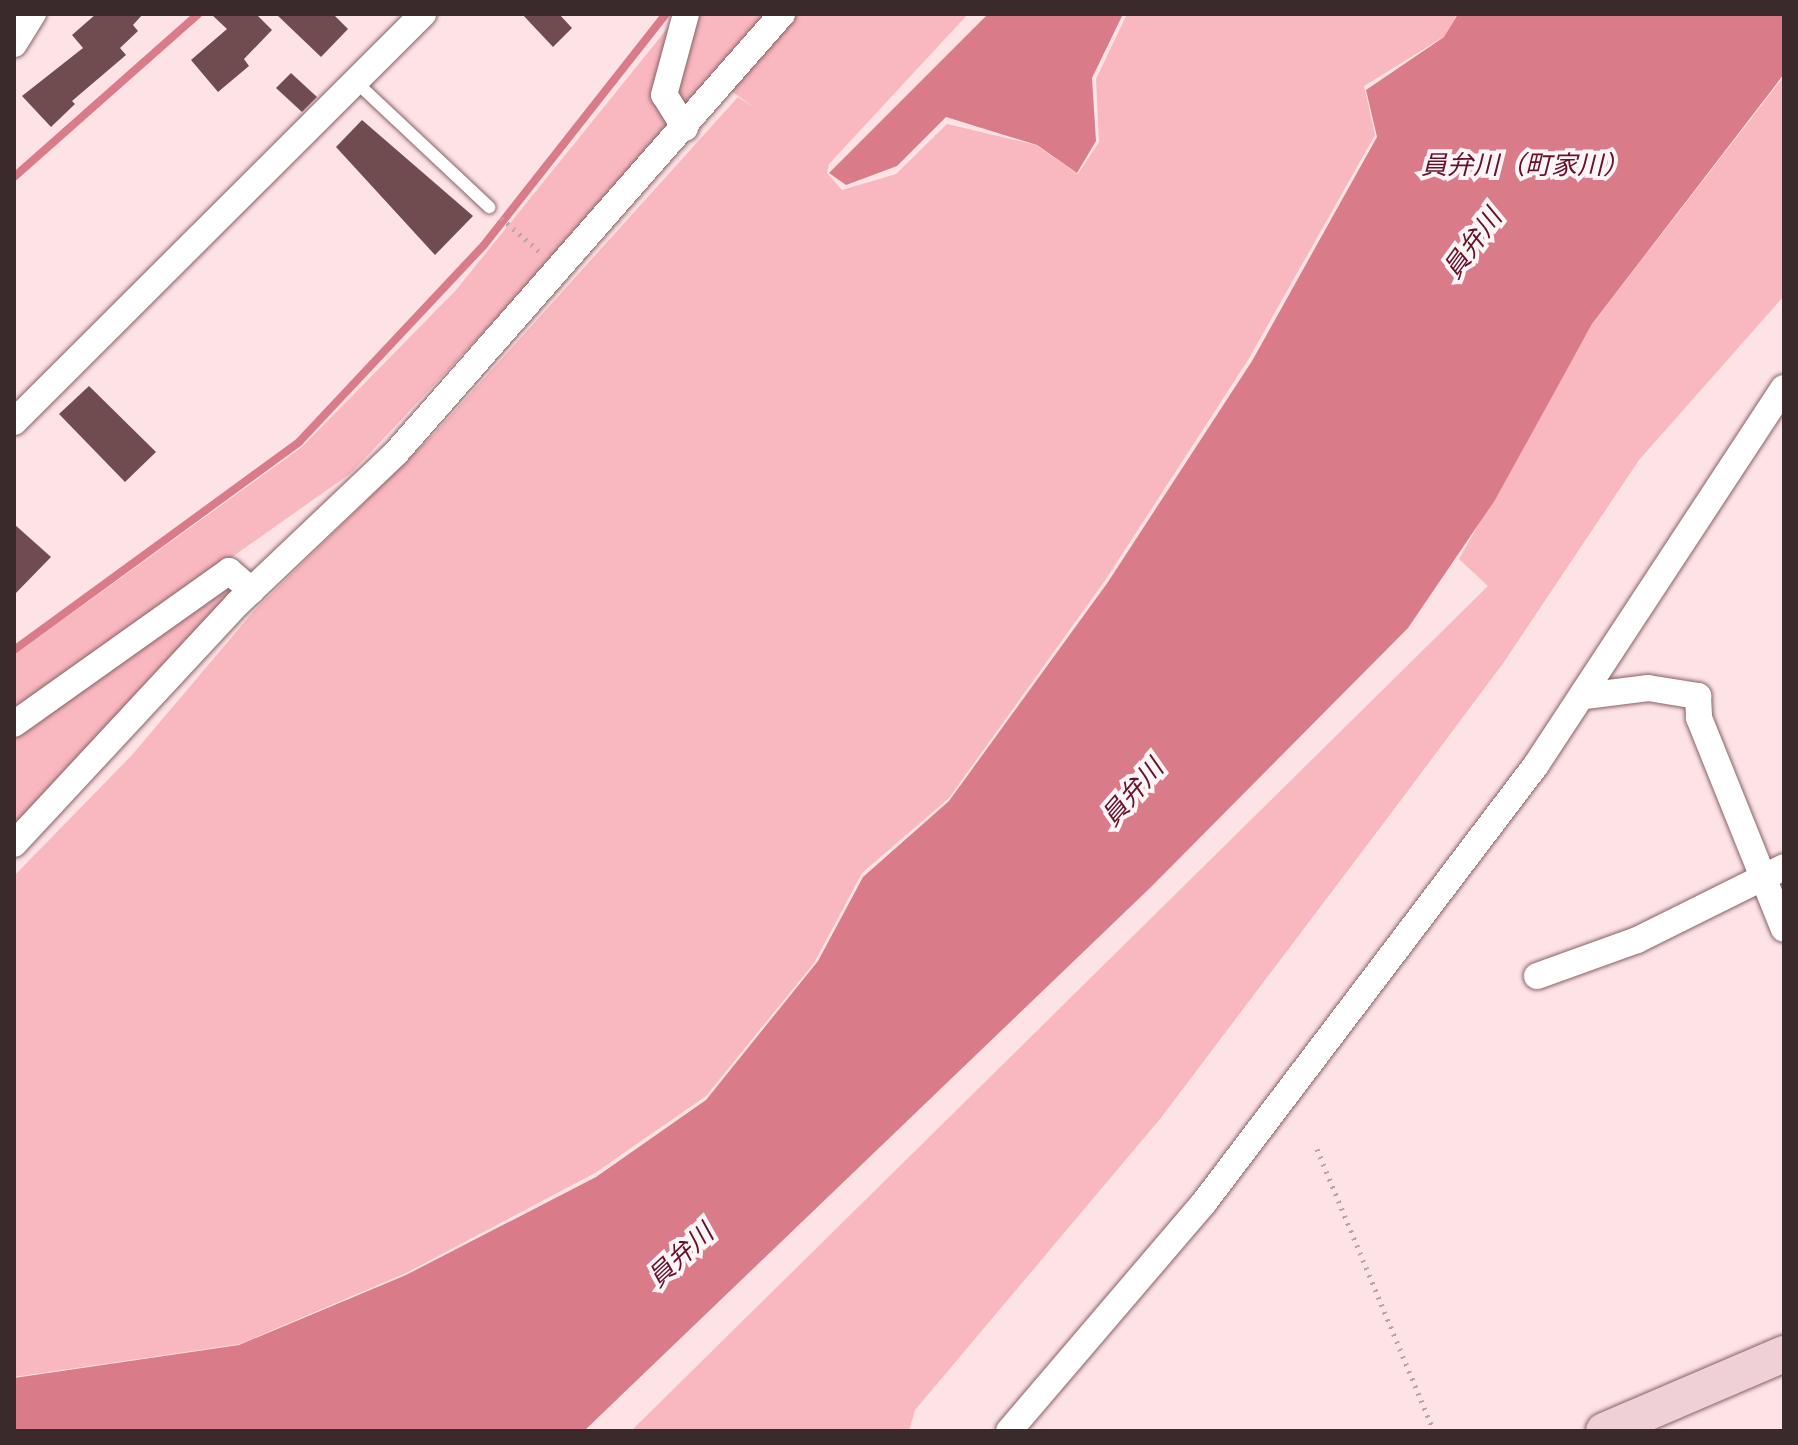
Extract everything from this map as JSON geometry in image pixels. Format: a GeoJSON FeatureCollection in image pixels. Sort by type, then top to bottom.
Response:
{"type":"FeatureCollection","features":[{"type":"Feature","properties":{"kind":"main road"},"geometry":{"type":"LineString","coordinates":[[1604,1431],[1784,1354]]}},
{"type":"Feature","properties":{"kind":"street"},"geometry":{"type":"LineString","coordinates":[[14,44],[33,14]]}},
{"type":"Feature","properties":{"kind":"street"},"geometry":{"type":"LineString","coordinates":[[14,422],[423,14]]}},
{"type":"Feature","properties":{"kind":"street"},"geometry":{"type":"LineString","coordinates":[[685,128],[664,95],[686,14]]}},
{"type":"Feature","properties":{"kind":"street"},"geometry":{"type":"LineString","coordinates":[[14,844],[252,591],[396,453],[685,128],[782,14]]}},
{"type":"Feature","properties":{"kind":"street"},"geometry":{"type":"LineString","coordinates":[[1009,1431],[1203,1204],[1585,696],[1784,388]]}},
{"type":"Feature","properties":{"kind":"street"},"geometry":{"type":"LineString","coordinates":[[14,724],[229,571],[252,591]]}},
{"type":"Feature","properties":{"kind":"street"},"geometry":{"type":"LineString","coordinates":[[1585,696],[1648,688],[1698,696],[1699,718],[1774,873],[1784,929]]}},
{"type":"Feature","properties":{"kind":"street"},"geometry":{"type":"LineString","coordinates":[[1537,976],[1637,940],[1774,873]]}},
{"type":"Feature","properties":{"kind":"lane"},"geometry":{"type":"LineString","coordinates":[[356,82],[489,207]]}},
{"type":"Feature","properties":{"kind":"path"},"geometry":{"type":"LineString","coordinates":[[512,228],[558,268]]}},
{"type":"Feature","properties":{"kind":"path"},"geometry":{"type":"LineString","coordinates":[[1317,1149],[1434,1431]]}},
{"type":"Feature","properties":{"kind":"shaded area"},"geometry":{"type":"Polygon","coordinates":[[[679,14],[968,14],[829,164],[827,173],[842,190],[896,174],[947,124],[1036,145],[1078,174],[1099,142],[1096,79],[1127,14],[1457,14],[1445,36],[1364,86],[1375,135],[1248,360],[1106,579],[949,798],[862,873],[814,963],[706,1096],[595,1173],[406,1273],[240,1344],[14,1377],[14,876],[132,755],[253,612],[433,435],[738,97],[755,108],[719,82],[351,473],[14,711],[14,655],[302,447],[456,290],[679,14]]]}},
{"type":"Feature","properties":{"kind":"shaded area"},"geometry":{"type":"Polygon","coordinates":[[[1784,76],[1784,296],[1639,460],[1504,662],[1398,804],[1160,1119],[915,1410],[909,1431],[631,1431],[1488,586],[1459,559],[1593,323],[1784,76]]]}},
{"type":"Feature","properties":{"kind":"shaded area"},"geometry":{"type":"Polygon","coordinates":[[[227,579],[243,591],[14,826],[14,735],[227,579]]]}},
{"type":"Feature","properties":{"kind":"water"},"geometry":{"type":"Polygon","coordinates":[[[988,14],[1123,14],[1092,78],[1096,141],[1077,173],[1037,145],[946,117],[897,166],[846,185],[829,173],[988,14]]]}},
{"type":"Feature","properties":{"kind":"water","name":"員弁川（町家川）"},"geometry":{"type":"Polygon","coordinates":[[[1458,14],[1784,14],[1784,74],[1592,324],[1495,500],[1408,628],[1151,887],[584,1431],[14,1431],[14,1378],[239,1345],[406,1275],[596,1177],[706,1100],[818,961],[863,877],[949,801],[1108,582],[1252,361],[1377,137],[1366,90],[1444,37],[1458,14]]]}},
{"type":"Feature","properties":{"kind":"building"},"geometry":{"type":"Polygon","coordinates":[[[96,14],[143,14],[133,25],[138,31],[120,48],[126,55],[72,101],[75,104],[51,127],[22,96],[83,48],[72,35],[96,14]]]}},
{"type":"Feature","properties":{"kind":"building"},"geometry":{"type":"Polygon","coordinates":[[[211,14],[256,14],[272,30],[244,59],[249,66],[218,92],[191,60],[227,29],[211,14]]]}},
{"type":"Feature","properties":{"kind":"building"},"geometry":{"type":"Polygon","coordinates":[[[276,14],[333,14],[348,29],[321,57],[276,14]]]}},
{"type":"Feature","properties":{"kind":"building"},"geometry":{"type":"Polygon","coordinates":[[[522,14],[559,14],[572,28],[553,47],[522,14]]]}},
{"type":"Feature","properties":{"kind":"building"},"geometry":{"type":"Polygon","coordinates":[[[291,73],[317,97],[302,112],[276,88],[291,73]]]}},
{"type":"Feature","properties":{"kind":"building"},"geometry":{"type":"Polygon","coordinates":[[[362,120],[473,216],[435,255],[336,147],[362,120]]]}},
{"type":"Feature","properties":{"kind":"building"},"geometry":{"type":"Polygon","coordinates":[[[89,386],[156,452],[125,482],[59,414],[89,386]]]}},
{"type":"Feature","properties":{"kind":"building"},"geometry":{"type":"Polygon","coordinates":[[[14,524],[51,557],[14,595],[14,524]]]}},
{"type":"Feature","properties":{"kind":"waterway"},"geometry":{"type":"LineString","coordinates":[[14,177],[198,14]]}},
{"type":"Feature","properties":{"kind":"waterway"},"geometry":{"type":"LineString","coordinates":[[14,650],[299,442],[484,245],[666,14]]}},
{"type":"Feature","properties":{"kind":"water label","name":"員弁川"},"geometry":{"type":"Point","coordinates":[1473,244]}},
{"type":"Feature","properties":{"kind":"water label","name":"員弁川"},"geometry":{"type":"Point","coordinates":[1133,793]}},
{"type":"Feature","properties":{"kind":"water label","name":"員弁川"},"geometry":{"type":"Point","coordinates":[681,1256]}}]}
